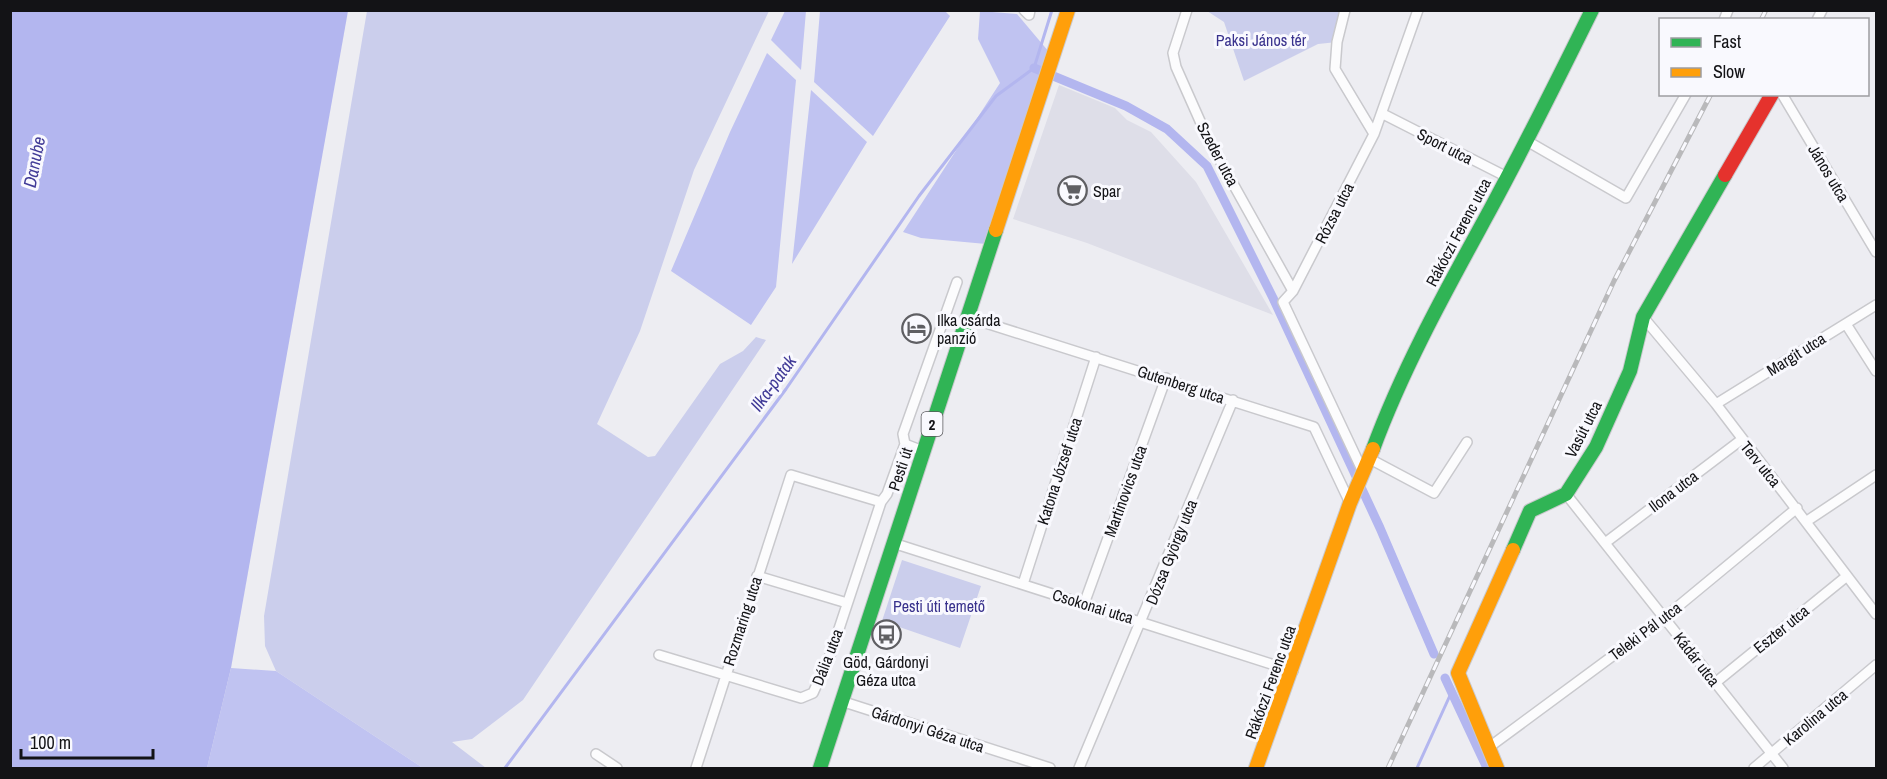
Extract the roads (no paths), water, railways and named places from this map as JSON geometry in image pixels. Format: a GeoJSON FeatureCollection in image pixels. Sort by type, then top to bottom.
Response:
{"type":"FeatureCollection","features":[{"type":"Feature","properties":{"kind":"street","name":"Pesti út"},"geometry":{"type":"LineString","coordinates":[[820,768],[1068,10]]}},
{"type":"Feature","properties":{"kind":"street","name":"Szeder utca"},"geometry":{"type":"LineString","coordinates":[[1187,10],[1173,53],[1176,67],[1209,139],[1293,291]]}},
{"type":"Feature","properties":{"kind":"street"},"geometry":{"type":"LineString","coordinates":[[1345,10],[1337,42],[1335,69],[1374,134]]}},
{"type":"Feature","properties":{"kind":"street","name":"Rózsa utca"},"geometry":{"type":"LineString","coordinates":[[1364,474],[1283,302],[1293,291],[1374,134],[1418,10]]}},
{"type":"Feature","properties":{"kind":"street","name":"Rákóczi Ferenc utca"},"geometry":{"type":"LineString","coordinates":[[1257,768],[1350,503],[1370,459],[1391,400],[1423,334],[1527,141],[1592,10]]}},
{"type":"Feature","properties":{"kind":"street"},"geometry":{"type":"LineString","coordinates":[[1527,141],[1626,198],[1685,96]]}},
{"type":"Feature","properties":{"kind":"street","name":"Vasút utca"},"geometry":{"type":"LineString","coordinates":[[1566,494],[1596,447],[1630,371],[1642,317],[1771,96]]}},
{"type":"Feature","properties":{"kind":"street","name":"János utca"},"geometry":{"type":"LineString","coordinates":[[1783,96],[1876,252]]}},
{"type":"Feature","properties":{"kind":"street","name":"Sport utca"},"geometry":{"type":"LineString","coordinates":[[1383,114],[1507,177]]}},
{"type":"Feature","properties":{"kind":"street","name":"Pesti út"},"geometry":{"type":"LineString","coordinates":[[847,603],[881,502],[887,494],[905,444],[903,434],[957,282]]}},
{"type":"Feature","properties":{"kind":"street","name":"Margit utca"},"geometry":{"type":"LineString","coordinates":[[1716,404],[1876,305]]}},
{"type":"Feature","properties":{"kind":"street","name":"Gutenberg utca"},"geometry":{"type":"LineString","coordinates":[[967,317],[1166,378],[1314,427],[1350,503]]}},
{"type":"Feature","properties":{"kind":"street","name":"Terv utca"},"geometry":{"type":"LineString","coordinates":[[1642,317],[1716,404],[1876,614]]}},
{"type":"Feature","properties":{"kind":"street"},"geometry":{"type":"LineString","coordinates":[[1846,324],[1876,371]]}},
{"type":"Feature","properties":{"kind":"street","name":"Katona József utca"},"geometry":{"type":"LineString","coordinates":[[1023,584],[1096,357]]}},
{"type":"Feature","properties":{"kind":"street","name":"Martinovics utca"},"geometry":{"type":"LineString","coordinates":[[1083,604],[1166,378]]}},
{"type":"Feature","properties":{"kind":"street","name":"Dózsa György utca"},"geometry":{"type":"LineString","coordinates":[[1079,768],[1143,621],[1233,400]]}},
{"type":"Feature","properties":{"kind":"street","name":"Ilona utca"},"geometry":{"type":"LineString","coordinates":[[1605,543],[1742,440]]}},
{"type":"Feature","properties":{"kind":"street"},"geometry":{"type":"LineString","coordinates":[[1370,459],[1434,493],[1467,442]]}},
{"type":"Feature","properties":{"kind":"street"},"geometry":{"type":"LineString","coordinates":[[905,444],[923,451]]}},
{"type":"Feature","properties":{"kind":"street","name":"Rozmaring utca"},"geometry":{"type":"LineString","coordinates":[[696,768],[791,475],[881,502]]}},
{"type":"Feature","properties":{"kind":"street"},"geometry":{"type":"LineString","coordinates":[[1807,521],[1876,475]]}},
{"type":"Feature","properties":{"kind":"street"},"geometry":{"type":"LineString","coordinates":[[1497,768],[1458,673],[1530,511],[1566,494]]}},
{"type":"Feature","properties":{"kind":"street","name":"Kádár utca"},"geometry":{"type":"LineString","coordinates":[[1566,494],[1783,768]]}},
{"type":"Feature","properties":{"kind":"street","name":"Teleki Pál utca"},"geometry":{"type":"LineString","coordinates":[[1488,748],[1664,618],[1797,508]]}},
{"type":"Feature","properties":{"kind":"street","name":"Csokonai utca"},"geometry":{"type":"LineString","coordinates":[[893,543],[1293,670]]}},
{"type":"Feature","properties":{"kind":"street"},"geometry":{"type":"LineString","coordinates":[[757,576],[847,603]]}},
{"type":"Feature","properties":{"kind":"street","name":"Eszter utca"},"geometry":{"type":"LineString","coordinates":[[1715,683],[1847,576]]}},
{"type":"Feature","properties":{"kind":"street","name":"Dália utca"},"geometry":{"type":"LineString","coordinates":[[659,655],[801,698],[808,697],[813,693],[831,653],[847,603]]}},
{"type":"Feature","properties":{"kind":"street","name":"Karolina utca"},"geometry":{"type":"LineString","coordinates":[[1754,768],[1876,665]]}},
{"type":"Feature","properties":{"kind":"street","name":"Gárdonyi Géza utca"},"geometry":{"type":"LineString","coordinates":[[842,701],[1050,768]]}},
{"type":"Feature","properties":{"kind":"street"},"geometry":{"type":"LineString","coordinates":[[596,754],[617,768]]}},
{"type":"Feature","properties":{"kind":"water","name":"Danube"},"geometry":{"type":"Polygon","coordinates":[[[10,11],[348,11],[231,668],[207,768],[11,768],[10,11]]]}},
{"type":"Feature","properties":{"kind":"waterway","name":"Ilka-patak"},"geometry":{"type":"LineString","coordinates":[[505,768],[786,389],[919,196],[996,96],[1034,68],[1052,10]]}},
{"type":"Feature","properties":{"kind":"waterway"},"geometry":{"type":"LineString","coordinates":[[1034,68],[1126,106],[1167,129],[1207,166],[1273,298],[1380,528],[1434,654]]}},
{"type":"Feature","properties":{"kind":"waterway"},"geometry":{"type":"LineString","coordinates":[[1445,678],[1487,768]]}},
{"type":"Feature","properties":{"kind":"waterway"},"geometry":{"type":"LineString","coordinates":[[1417,768],[1452,691]]}},
{"type":"Feature","properties":{"kind":"railway"},"geometry":{"type":"LineString","coordinates":[[1762,18],[1766,10]]}},
{"type":"Feature","properties":{"kind":"railway"},"geometry":{"type":"LineString","coordinates":[[1388,768],[1614,281],[1710,96]]}},
{"type":"Feature","properties":{"kind":"place","name":"Spar"},"geometry":{"type":"Point","coordinates":[1072,191]}},
{"type":"Feature","properties":{"kind":"place","name":"Ilka csárda panzió"},"geometry":{"type":"Point","coordinates":[916,329]}},
{"type":"Feature","properties":{"kind":"place","name":"Göd, Gárdonyi Géza utca"},"geometry":{"type":"Point","coordinates":[886,634]}},
{"type":"Feature","properties":{"kind":"park label","name":"Paksi János tér"},"geometry":{"type":"Point","coordinates":[1261,40]}},
{"type":"Feature","properties":{"kind":"park label","name":"Pesti úti temető"},"geometry":{"type":"Point","coordinates":[939,606]}}]}
